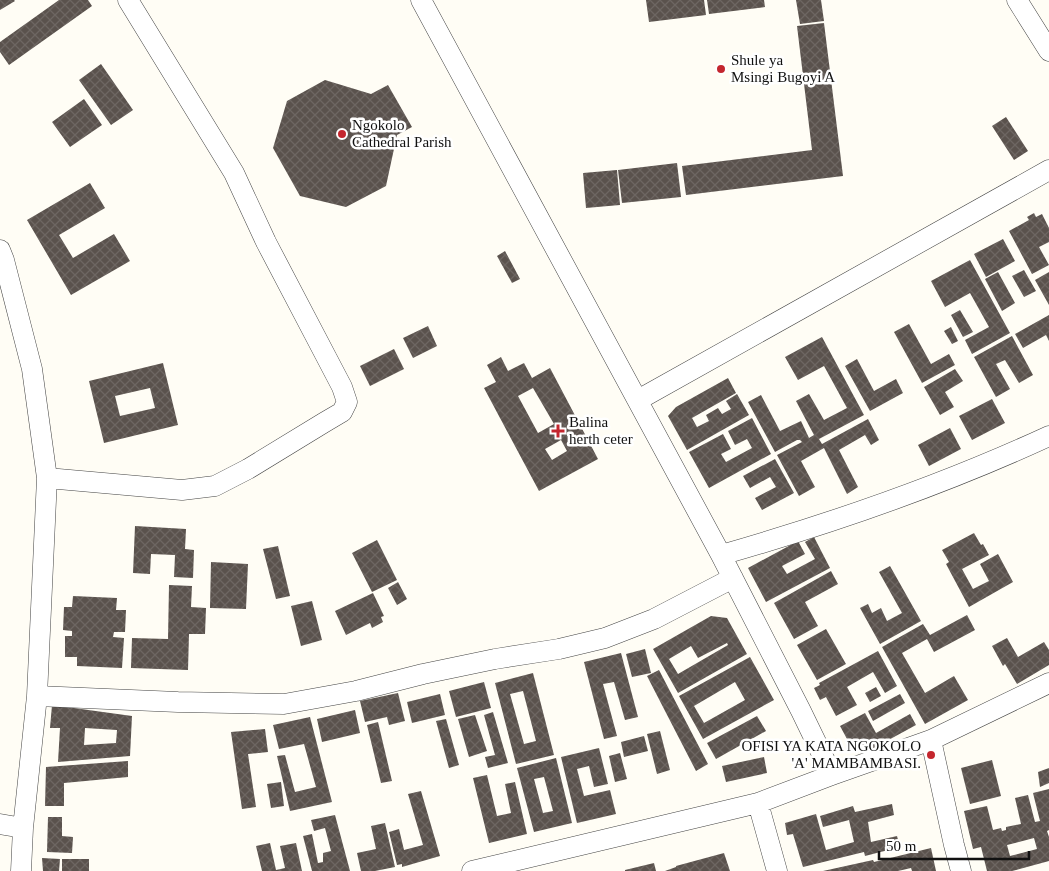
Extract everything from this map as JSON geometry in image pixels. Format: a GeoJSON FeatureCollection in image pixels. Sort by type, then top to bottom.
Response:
{"type":"FeatureCollection","features":[{"type":"Feature","properties":{"kind":"street"},"geometry":{"type":"LineString","coordinates":[[47,478],[182,490],[215,486],[248,469],[342,412],[347,402],[342,387],[266,242],[234,173],[128,0]]}},
{"type":"Feature","properties":{"kind":"street"},"geometry":{"type":"LineString","coordinates":[[421,0],[722,555],[832,775]]}},
{"type":"Feature","properties":{"kind":"street"},"geometry":{"type":"LineString","coordinates":[[1018,0],[1049,51]]}},
{"type":"Feature","properties":{"kind":"street"},"geometry":{"type":"LineString","coordinates":[[638,400],[1049,170]]}},
{"type":"Feature","properties":{"kind":"street"},"geometry":{"type":"LineString","coordinates":[[0,250],[32,369],[47,478],[37,696],[23,828],[21,871]]}},
{"type":"Feature","properties":{"kind":"street"},"geometry":{"type":"LineString","coordinates":[[722,555],[782,538],[922,490],[1049,436]]}},
{"type":"Feature","properties":{"kind":"street"},"geometry":{"type":"LineString","coordinates":[[37,696],[284,704],[356,691],[423,674],[559,649],[605,638],[654,619],[733,578]]}},
{"type":"Feature","properties":{"kind":"street"},"geometry":{"type":"LineString","coordinates":[[472,871],[758,803],[931,740],[1049,682]]}},
{"type":"Feature","properties":{"kind":"street"},"geometry":{"type":"LineString","coordinates":[[931,740],[961,871]]}},
{"type":"Feature","properties":{"kind":"street"},"geometry":{"type":"LineString","coordinates":[[758,803],[777,871]]}},
{"type":"Feature","properties":{"kind":"street"},"geometry":{"type":"LineString","coordinates":[[0,824],[23,828]]}},
{"type":"Feature","properties":{"kind":"building"},"geometry":{"type":"Polygon","coordinates":[[[0,0],[14,0],[15,1],[0,10],[0,0]]]}},
{"type":"Feature","properties":{"kind":"building"},"geometry":{"type":"Polygon","coordinates":[[[59,0],[88,0],[92,6],[9,65],[0,52],[0,42],[59,0]]]}},
{"type":"Feature","properties":{"kind":"building"},"geometry":{"type":"Polygon","coordinates":[[[646,0],[704,0],[706,15],[649,22],[646,0]]]}},
{"type":"Feature","properties":{"kind":"building"},"geometry":{"type":"Polygon","coordinates":[[[707,0],[764,0],[765,7],[709,14],[707,0]]]}},
{"type":"Feature","properties":{"kind":"building"},"geometry":{"type":"Polygon","coordinates":[[[796,0],[821,0],[824,21],[800,24],[796,0]]]}},
{"type":"Feature","properties":{"kind":"building"},"geometry":{"type":"Polygon","coordinates":[[[824,23],[843,176],[686,195],[682,166],[812,150],[797,26],[824,23]]]}},
{"type":"Feature","properties":{"kind":"building"},"geometry":{"type":"Polygon","coordinates":[[[101,64],[133,110],[111,125],[79,80],[101,64]]]}},
{"type":"Feature","properties":{"kind":"building"},"geometry":{"type":"Polygon","coordinates":[[[325,80],[371,94],[388,85],[412,127],[397,135],[386,186],[346,207],[300,196],[273,148],[287,101],[325,80]]]}},
{"type":"Feature","properties":{"kind":"building"},"geometry":{"type":"Polygon","coordinates":[[[84,99],[102,125],[70,147],[52,122],[84,99]]]}},
{"type":"Feature","properties":{"kind":"building"},"geometry":{"type":"Polygon","coordinates":[[[1006,117],[1028,151],[1014,160],[992,126],[1006,117]]]}},
{"type":"Feature","properties":{"kind":"building"},"geometry":{"type":"Polygon","coordinates":[[[677,163],[681,197],[622,203],[618,170],[677,163]]]}},
{"type":"Feature","properties":{"kind":"building"},"geometry":{"type":"Polygon","coordinates":[[[617,170],[620,205],[586,208],[583,173],[617,170]]]}},
{"type":"Feature","properties":{"kind":"building"},"geometry":{"type":"Polygon","coordinates":[[[90,183],[105,208],[59,235],[73,258],[114,234],[130,261],[71,295],[27,220],[90,183]]]}},
{"type":"Feature","properties":{"kind":"building"},"geometry":{"type":"Polygon","coordinates":[[[1034,213],[1036,217],[1042,214],[1049,228],[1049,242],[1039,247],[1049,265],[1032,274],[1009,231],[1029,220],[1027,217],[1034,213]]]}},
{"type":"Feature","properties":{"kind":"building"},"geometry":{"type":"Polygon","coordinates":[[[1003,239],[1015,261],[986,277],[974,254],[1003,239]]]}},
{"type":"Feature","properties":{"kind":"building"},"geometry":{"type":"Polygon","coordinates":[[[505,251],[520,279],[512,283],[497,256],[505,251]]]}},
{"type":"Feature","properties":{"kind":"building"},"geometry":{"type":"Polygon","coordinates":[[[970,260],[1010,333],[972,354],[965,340],[989,327],[970,293],[945,307],[931,281],[970,260]]]}},
{"type":"Feature","properties":{"kind":"building"},"geometry":{"type":"Polygon","coordinates":[[[1024,270],[1036,291],[1024,297],[1012,276],[1024,270]]]}},
{"type":"Feature","properties":{"kind":"building"},"geometry":{"type":"Polygon","coordinates":[[[998,272],[1015,303],[1002,311],[985,279],[998,272]]]}},
{"type":"Feature","properties":{"kind":"building"},"geometry":{"type":"Polygon","coordinates":[[[1049,272],[1049,305],[1035,280],[1049,272]]]}},
{"type":"Feature","properties":{"kind":"building"},"geometry":{"type":"Polygon","coordinates":[[[960,310],[973,332],[963,337],[951,315],[960,310]]]}},
{"type":"Feature","properties":{"kind":"building"},"geometry":{"type":"Polygon","coordinates":[[[1049,315],[1049,341],[1046,335],[1023,348],[1015,334],[1049,315]]]}},
{"type":"Feature","properties":{"kind":"building"},"geometry":{"type":"Polygon","coordinates":[[[909,324],[931,364],[949,354],[955,365],[922,383],[894,332],[909,324]]]}},
{"type":"Feature","properties":{"kind":"building"},"geometry":{"type":"Polygon","coordinates":[[[428,326],[437,346],[413,358],[403,338],[428,326]]]}},
{"type":"Feature","properties":{"kind":"building"},"geometry":{"type":"Polygon","coordinates":[[[951,327],[958,341],[952,344],[944,331],[951,327]]]}},
{"type":"Feature","properties":{"kind":"building"},"geometry":{"type":"Polygon","coordinates":[[[1012,336],[1033,375],[1019,383],[1005,360],[996,364],[1010,389],[996,397],[974,357],[1012,336]]]}},
{"type":"Feature","properties":{"kind":"building"},"geometry":{"type":"Polygon","coordinates":[[[822,337],[864,415],[819,439],[822,444],[868,419],[879,440],[871,445],[865,435],[839,450],[858,487],[847,494],[824,448],[801,461],[815,487],[799,496],[777,455],[802,442],[797,440],[775,452],[748,402],[761,395],[780,431],[801,421],[809,438],[814,435],[796,401],[809,394],[824,420],[847,408],[824,366],[798,380],[785,357],[822,337]]]}},
{"type":"Feature","properties":{"kind":"building"},"geometry":{"type":"Polygon","coordinates":[[[394,349],[404,369],[370,386],[360,366],[394,349]]]}},
{"type":"Feature","properties":{"kind":"building"},"geometry":{"type":"Polygon","coordinates":[[[501,357],[508,371],[524,363],[532,378],[550,368],[598,459],[539,491],[484,388],[496,382],[487,365],[501,357]],[[533,388],[518,396],[538,433],[554,424],[533,388]],[[561,440],[545,449],[552,460],[567,451],[561,440]]]}},
{"type":"Feature","properties":{"kind":"building"},"geometry":{"type":"Polygon","coordinates":[[[857,359],[874,391],[896,379],[903,393],[870,411],[845,366],[857,359]]]}},
{"type":"Feature","properties":{"kind":"building"},"geometry":{"type":"Polygon","coordinates":[[[163,363],[178,425],[104,443],[89,381],[163,363]],[[150,388],[115,396],[120,416],[155,408],[150,388]]]}},
{"type":"Feature","properties":{"kind":"building"},"geometry":{"type":"Polygon","coordinates":[[[955,369],[963,381],[945,392],[954,407],[940,415],[924,387],[955,369]]]}},
{"type":"Feature","properties":{"kind":"building"},"geometry":{"type":"Polygon","coordinates":[[[728,378],[736,393],[692,418],[697,427],[709,421],[706,415],[718,408],[722,414],[731,409],[726,401],[737,394],[749,415],[687,450],[668,416],[676,407],[728,378]]]}},
{"type":"Feature","properties":{"kind":"building"},"geometry":{"type":"Polygon","coordinates":[[[992,399],[1005,423],[972,440],[959,416],[992,399]]]}},
{"type":"Feature","properties":{"kind":"building"},"geometry":{"type":"Polygon","coordinates":[[[752,418],[771,454],[709,488],[689,452],[723,434],[731,449],[721,454],[726,462],[752,448],[747,439],[735,445],[728,431],[752,418]]]}},
{"type":"Feature","properties":{"kind":"building"},"geometry":{"type":"Polygon","coordinates":[[[950,428],[961,449],[929,466],[918,445],[950,428]]]}},
{"type":"Feature","properties":{"kind":"building"},"geometry":{"type":"Polygon","coordinates":[[[775,459],[794,493],[762,510],[755,498],[776,487],[770,477],[750,488],[743,476],[775,459]]]}},
{"type":"Feature","properties":{"kind":"building"},"geometry":{"type":"Polygon","coordinates":[[[135,526],[186,529],[185,549],[194,550],[193,578],[174,577],[175,555],[151,554],[150,574],[133,573],[135,526]]]}},
{"type":"Feature","properties":{"kind":"building"},"geometry":{"type":"Polygon","coordinates":[[[974,533],[989,555],[962,569],[973,589],[989,581],[980,564],[998,554],[1013,582],[969,607],[946,564],[949,562],[942,550],[974,533]]]}},
{"type":"Feature","properties":{"kind":"building"},"geometry":{"type":"Polygon","coordinates":[[[814,537],[830,568],[766,602],[748,568],[798,541],[805,554],[782,566],[787,574],[815,559],[805,542],[814,537]]]}},
{"type":"Feature","properties":{"kind":"building"},"geometry":{"type":"Polygon","coordinates":[[[377,540],[397,580],[372,592],[352,553],[377,540]]]}},
{"type":"Feature","properties":{"kind":"building"},"geometry":{"type":"Polygon","coordinates":[[[278,546],[290,596],[276,599],[263,549],[278,546]]]}},
{"type":"Feature","properties":{"kind":"building"},"geometry":{"type":"Polygon","coordinates":[[[211,562],[248,564],[246,609],[210,608],[211,562]]]}},
{"type":"Feature","properties":{"kind":"building"},"geometry":{"type":"Polygon","coordinates":[[[890,566],[921,621],[880,644],[860,608],[868,604],[872,613],[881,608],[887,621],[902,613],[879,572],[890,566]]]}},
{"type":"Feature","properties":{"kind":"building"},"geometry":{"type":"Polygon","coordinates":[[[831,571],[838,584],[805,602],[818,626],[794,639],[774,603],[831,571]]]}},
{"type":"Feature","properties":{"kind":"building"},"geometry":{"type":"Polygon","coordinates":[[[398,582],[407,599],[397,605],[388,588],[398,582]]]}},
{"type":"Feature","properties":{"kind":"building"},"geometry":{"type":"Polygon","coordinates":[[[169,585],[192,586],[191,607],[206,608],[205,634],[189,634],[188,670],[131,668],[132,638],[168,639],[169,585]]]}},
{"type":"Feature","properties":{"kind":"building"},"geometry":{"type":"Polygon","coordinates":[[[373,593],[384,616],[381,617],[383,622],[372,628],[370,623],[346,635],[335,611],[373,593]]]}},
{"type":"Feature","properties":{"kind":"building"},"geometry":{"type":"Polygon","coordinates":[[[73,596],[117,598],[116,610],[126,610],[125,632],[114,632],[113,637],[124,638],[122,668],[77,666],[77,657],[65,657],[65,636],[72,636],[72,631],[63,630],[64,607],[72,607],[73,596]]]}},
{"type":"Feature","properties":{"kind":"building"},"geometry":{"type":"Polygon","coordinates":[[[312,601],[322,640],[301,646],[291,606],[312,601]]]}},
{"type":"Feature","properties":{"kind":"building"},"geometry":{"type":"Polygon","coordinates":[[[967,615],[975,630],[934,652],[927,639],[902,653],[925,693],[954,676],[968,700],[925,724],[882,647],[923,624],[930,635],[967,615]]]}},
{"type":"Feature","properties":{"kind":"building"},"geometry":{"type":"Polygon","coordinates":[[[711,616],[727,618],[747,654],[678,693],[653,649],[711,616]],[[727,643],[698,658],[691,646],[669,659],[678,674],[728,645],[727,643]]]}},
{"type":"Feature","properties":{"kind":"building"},"geometry":{"type":"Polygon","coordinates":[[[826,629],[846,664],[817,680],[797,645],[826,629]]]}},
{"type":"Feature","properties":{"kind":"building"},"geometry":{"type":"Polygon","coordinates":[[[1007,638],[1018,657],[1044,642],[1049,650],[1049,665],[1017,684],[1005,664],[1003,666],[992,646],[1007,638]]]}},
{"type":"Feature","properties":{"kind":"building"},"geometry":{"type":"Polygon","coordinates":[[[645,649],[651,673],[632,677],[626,654],[645,649]]]}},
{"type":"Feature","properties":{"kind":"building"},"geometry":{"type":"Polygon","coordinates":[[[878,651],[897,686],[885,693],[873,672],[847,687],[857,705],[836,716],[826,697],[820,700],[814,688],[820,685],[819,683],[878,651]]]}},
{"type":"Feature","properties":{"kind":"building"},"geometry":{"type":"Polygon","coordinates":[[[621,653],[638,717],[625,720],[614,682],[603,684],[617,736],[604,739],[584,662],[621,653]]]}},
{"type":"Feature","properties":{"kind":"building"},"geometry":{"type":"Polygon","coordinates":[[[750,657],[774,700],[703,739],[679,696],[750,657]],[[735,682],[694,706],[704,723],[745,700],[735,682]]]}},
{"type":"Feature","properties":{"kind":"building"},"geometry":{"type":"Polygon","coordinates":[[[659,670],[708,764],[696,771],[647,676],[659,670]]]}},
{"type":"Feature","properties":{"kind":"building"},"geometry":{"type":"Polygon","coordinates":[[[533,673],[554,755],[516,764],[495,683],[533,673]],[[523,691],[510,694],[524,744],[536,741],[523,691]]]}},
{"type":"Feature","properties":{"kind":"building"},"geometry":{"type":"Polygon","coordinates":[[[484,682],[491,708],[456,717],[449,691],[484,682]]]}},
{"type":"Feature","properties":{"kind":"building"},"geometry":{"type":"Polygon","coordinates":[[[876,687],[881,696],[870,702],[865,693],[876,687]]]}},
{"type":"Feature","properties":{"kind":"building"},"geometry":{"type":"Polygon","coordinates":[[[398,693],[405,721],[389,725],[387,717],[365,722],[360,701],[398,693]]]}},
{"type":"Feature","properties":{"kind":"building"},"geometry":{"type":"Polygon","coordinates":[[[440,694],[445,715],[412,723],[407,702],[440,694]]]}},
{"type":"Feature","properties":{"kind":"building"},"geometry":{"type":"Polygon","coordinates":[[[900,694],[905,703],[873,721],[868,711],[900,694]]]}},
{"type":"Feature","properties":{"kind":"building"},"geometry":{"type":"Polygon","coordinates":[[[52,705],[132,716],[130,756],[58,762],[60,728],[50,728],[52,705]],[[85,728],[84,745],[116,743],[117,730],[85,728]]]}},
{"type":"Feature","properties":{"kind":"building"},"geometry":{"type":"Polygon","coordinates":[[[355,710],[360,733],[322,742],[317,719],[355,710]]]}},
{"type":"Feature","properties":{"kind":"building"},"geometry":{"type":"Polygon","coordinates":[[[493,712],[508,763],[488,768],[485,757],[495,755],[484,715],[493,712]]]}},
{"type":"Feature","properties":{"kind":"building"},"geometry":{"type":"Polygon","coordinates":[[[865,713],[876,733],[910,714],[916,725],[872,749],[847,739],[840,726],[865,713]]]}},
{"type":"Feature","properties":{"kind":"building"},"geometry":{"type":"Polygon","coordinates":[[[475,715],[487,751],[469,757],[458,719],[475,715]]]}},
{"type":"Feature","properties":{"kind":"building"},"geometry":{"type":"Polygon","coordinates":[[[757,716],[766,731],[716,759],[707,743],[757,716]]]}},
{"type":"Feature","properties":{"kind":"building"},"geometry":{"type":"Polygon","coordinates":[[[310,717],[332,802],[290,811],[277,756],[285,755],[295,792],[316,787],[304,744],[279,749],[273,725],[310,717]]]}},
{"type":"Feature","properties":{"kind":"building"},"geometry":{"type":"Polygon","coordinates":[[[446,719],[459,765],[449,768],[436,721],[446,719]]]}},
{"type":"Feature","properties":{"kind":"building"},"geometry":{"type":"Polygon","coordinates":[[[378,722],[392,781],[381,783],[367,725],[378,722]]]}},
{"type":"Feature","properties":{"kind":"building"},"geometry":{"type":"Polygon","coordinates":[[[265,729],[268,752],[248,754],[256,807],[242,809],[231,732],[265,729]]]}},
{"type":"Feature","properties":{"kind":"building"},"geometry":{"type":"Polygon","coordinates":[[[660,731],[670,770],[657,774],[647,734],[660,731]]]}},
{"type":"Feature","properties":{"kind":"building"},"geometry":{"type":"Polygon","coordinates":[[[644,736],[648,751],[624,757],[621,742],[644,736]]]}},
{"type":"Feature","properties":{"kind":"building"},"geometry":{"type":"Polygon","coordinates":[[[599,748],[608,784],[594,787],[589,766],[577,769],[584,796],[610,790],[616,814],[577,823],[561,757],[599,748]]]}},
{"type":"Feature","properties":{"kind":"building"},"geometry":{"type":"Polygon","coordinates":[[[620,753],[627,779],[615,782],[609,756],[620,753]]]}},
{"type":"Feature","properties":{"kind":"building"},"geometry":{"type":"Polygon","coordinates":[[[764,757],[767,773],[726,782],[722,766],[764,757]]]}},
{"type":"Feature","properties":{"kind":"building"},"geometry":{"type":"Polygon","coordinates":[[[556,758],[572,823],[534,832],[517,768],[556,758]],[[544,777],[534,779],[543,813],[553,811],[544,777]]]}},
{"type":"Feature","properties":{"kind":"building"},"geometry":{"type":"Polygon","coordinates":[[[992,760],[1001,796],[970,804],[961,768],[992,760]]]}},
{"type":"Feature","properties":{"kind":"building"},"geometry":{"type":"Polygon","coordinates":[[[128,761],[128,777],[64,783],[64,806],[45,806],[46,767],[128,761]]]}},
{"type":"Feature","properties":{"kind":"building"},"geometry":{"type":"Polygon","coordinates":[[[1049,768],[1049,783],[1040,787],[1038,772],[1049,768]]]}},
{"type":"Feature","properties":{"kind":"building"},"geometry":{"type":"Polygon","coordinates":[[[487,775],[497,816],[511,813],[505,784],[515,782],[527,834],[489,843],[473,778],[487,775]]]}},
{"type":"Feature","properties":{"kind":"building"},"geometry":{"type":"Polygon","coordinates":[[[281,782],[284,806],[271,808],[267,784],[281,782]]]}},
{"type":"Feature","properties":{"kind":"building"},"geometry":{"type":"Polygon","coordinates":[[[1049,789],[1049,830],[1047,831],[1049,837],[1049,861],[1012,871],[987,871],[981,847],[973,849],[964,811],[987,806],[993,830],[1001,828],[1002,831],[1006,830],[1006,827],[1021,824],[1015,798],[1028,795],[1035,822],[1040,821],[1033,793],[1049,789]],[[1034,838],[1007,845],[1010,856],[1037,849],[1034,838]]]}},
{"type":"Feature","properties":{"kind":"building"},"geometry":{"type":"Polygon","coordinates":[[[421,791],[440,856],[402,867],[402,864],[397,865],[389,832],[399,829],[404,850],[423,845],[408,794],[421,791]]]}},
{"type":"Feature","properties":{"kind":"building"},"geometry":{"type":"Polygon","coordinates":[[[892,804],[894,815],[868,822],[871,842],[897,836],[900,847],[865,856],[864,852],[803,867],[793,834],[787,835],[785,823],[816,814],[826,850],[854,842],[849,820],[823,827],[820,816],[853,806],[855,812],[892,804]]]}},
{"type":"Feature","properties":{"kind":"building"},"geometry":{"type":"Polygon","coordinates":[[[335,815],[350,871],[312,871],[303,836],[312,834],[318,863],[323,862],[323,853],[331,851],[325,828],[314,831],[311,820],[335,815]]]}},
{"type":"Feature","properties":{"kind":"building"},"geometry":{"type":"Polygon","coordinates":[[[48,817],[62,817],[62,836],[73,837],[72,853],[47,852],[48,817]]]}},
{"type":"Feature","properties":{"kind":"building"},"geometry":{"type":"Polygon","coordinates":[[[385,823],[395,867],[375,871],[361,871],[357,853],[376,849],[371,826],[385,823]]]}},
{"type":"Feature","properties":{"kind":"building"},"geometry":{"type":"Polygon","coordinates":[[[270,843],[276,870],[285,868],[280,846],[296,843],[302,871],[262,871],[256,846],[270,843]]]}},
{"type":"Feature","properties":{"kind":"building"},"geometry":{"type":"Polygon","coordinates":[[[931,848],[936,871],[912,871],[911,868],[898,871],[823,871],[873,860],[874,862],[931,848]]]}},
{"type":"Feature","properties":{"kind":"building"},"geometry":{"type":"Polygon","coordinates":[[[724,853],[730,871],[665,871],[676,866],[724,853]]]}},
{"type":"Feature","properties":{"kind":"building"},"geometry":{"type":"Polygon","coordinates":[[[42,858],[60,859],[59,871],[43,871],[42,858]]]}},
{"type":"Feature","properties":{"kind":"building"},"geometry":{"type":"Polygon","coordinates":[[[62,859],[89,859],[89,871],[62,871],[62,859]]]}},
{"type":"Feature","properties":{"kind":"building"},"geometry":{"type":"Polygon","coordinates":[[[654,863],[656,871],[625,871],[625,870],[654,863]]]}},
{"type":"Feature","properties":{"kind":"place","name":"Shule ya Msingi Bugoyi A"},"geometry":{"type":"Point","coordinates":[721,69]}},
{"type":"Feature","properties":{"kind":"place","name":"Ngokolo Cathedral Parish"},"geometry":{"type":"Point","coordinates":[342,134]}},
{"type":"Feature","properties":{"kind":"place","name":"Balina herth ceter"},"geometry":{"type":"Point","coordinates":[558,431]}},
{"type":"Feature","properties":{"kind":"place","name":"OFISI YA KATA NGOKOLO 'A' MAMBAMBASI."},"geometry":{"type":"Point","coordinates":[931,755]}}]}
